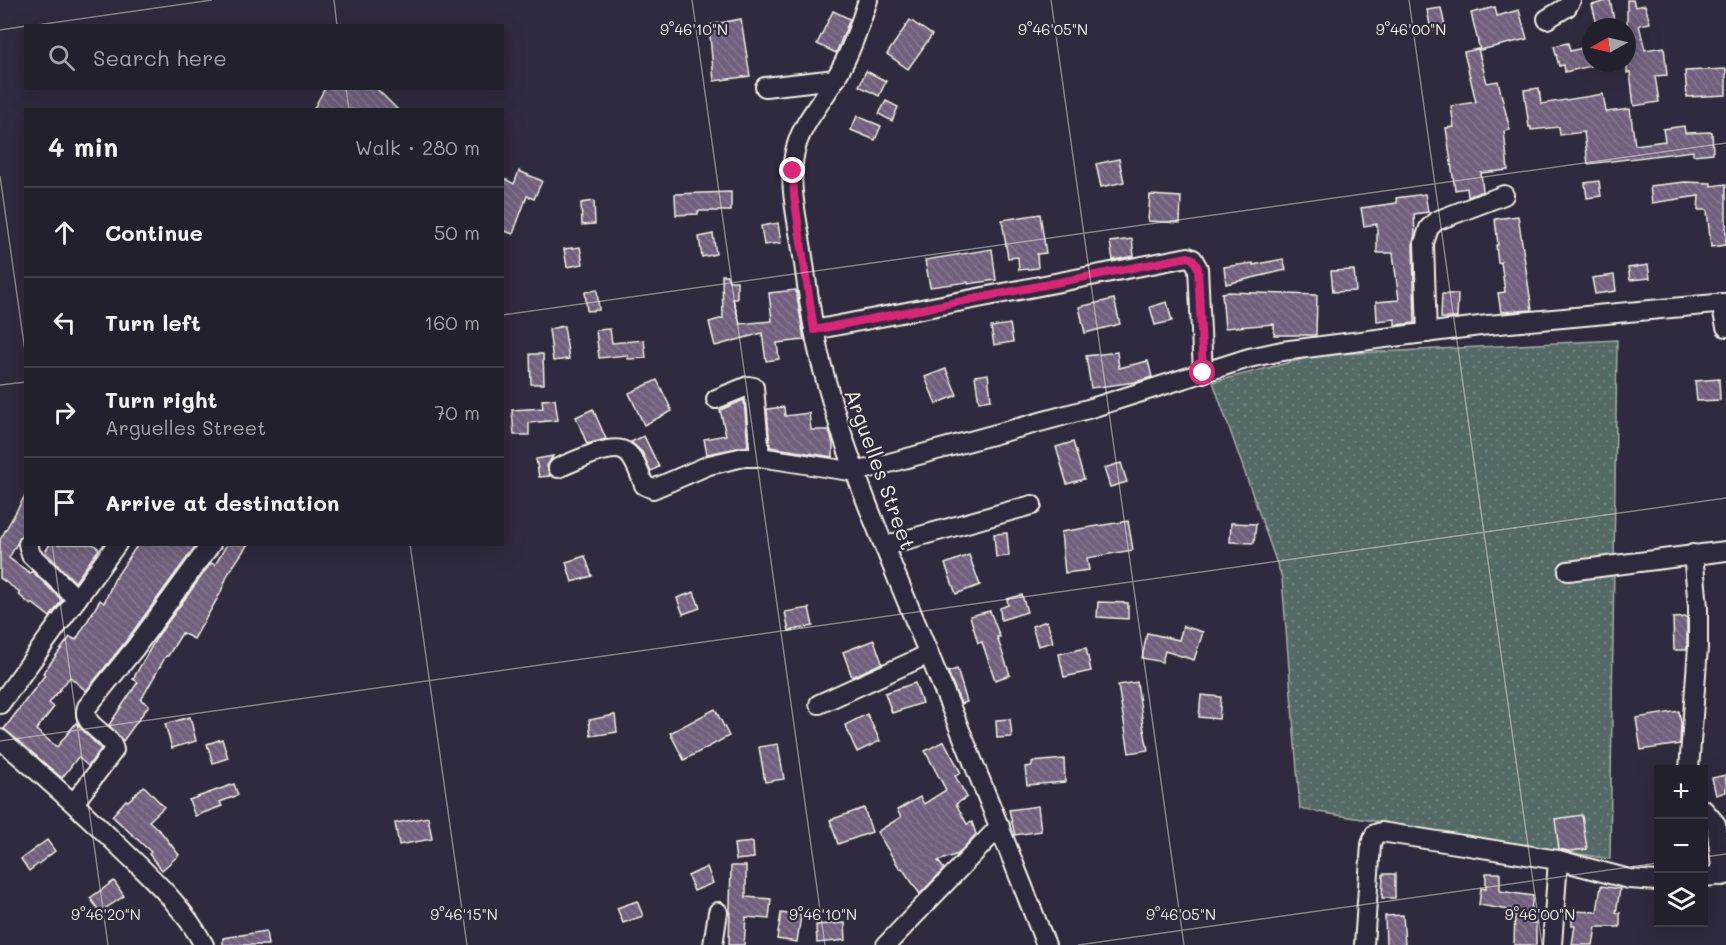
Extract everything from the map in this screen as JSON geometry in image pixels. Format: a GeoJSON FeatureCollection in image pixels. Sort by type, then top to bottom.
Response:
{"type":"FeatureCollection","features":[{"type":"Feature","properties":{"kind":"street","name":"Arguelles Street"},"geometry":{"type":"LineString","coordinates":[[868,0],[847,57],[796,145],[793,171],[794,195],[814,330],[833,406],[856,472],[1046,945]]}},
{"type":"Feature","properties":{"kind":"street"},"geometry":{"type":"LineString","coordinates":[[1547,19],[1567,7],[1571,0]]}},
{"type":"Feature","properties":{"kind":"street"},"geometry":{"type":"LineString","coordinates":[[765,87],[836,79]]}},
{"type":"Feature","properties":{"kind":"street"},"geometry":{"type":"LineString","coordinates":[[1427,333],[1424,243],[1429,228],[1436,221],[1504,195]]}},
{"type":"Feature","properties":{"kind":"street"},"geometry":{"type":"LineString","coordinates":[[814,330],[1188,257],[1193,259],[1198,268],[1203,373]]}},
{"type":"Feature","properties":{"kind":"street"},"geometry":{"type":"LineString","coordinates":[[558,468],[605,450],[622,449],[632,458],[644,485],[653,489],[727,459],[760,457],[856,472],[1088,409],[1249,358],[1282,351],[1488,325],[1724,303],[1726,327]]}},
{"type":"Feature","properties":{"kind":"street"},"geometry":{"type":"LineString","coordinates":[[716,399],[748,386],[754,387],[760,457]]}},
{"type":"Feature","properties":{"kind":"street"},"geometry":{"type":"LineString","coordinates":[[884,546],[1032,505]]}},
{"type":"Feature","properties":{"kind":"street"},"geometry":{"type":"LineString","coordinates":[[29,546],[31,555],[77,599]]}},
{"type":"Feature","properties":{"kind":"street"},"geometry":{"type":"LineString","coordinates":[[0,704],[116,546]]}},
{"type":"Feature","properties":{"kind":"street"},"geometry":{"type":"LineString","coordinates":[[74,803],[114,750],[112,742],[87,718],[87,707],[135,648],[210,546]]}},
{"type":"Feature","properties":{"kind":"street"},"geometry":{"type":"LineString","coordinates":[[1568,571],[1726,551]]}},
{"type":"Feature","properties":{"kind":"street"},"geometry":{"type":"LineString","coordinates":[[1689,765],[1698,647],[1698,607],[1693,554]]}},
{"type":"Feature","properties":{"kind":"street"},"geometry":{"type":"LineString","coordinates":[[819,704],[929,654]]}},
{"type":"Feature","properties":{"kind":"street"},"geometry":{"type":"LineString","coordinates":[[0,739],[74,803],[174,900],[192,922],[204,945]]}},
{"type":"Feature","properties":{"kind":"street"},"geometry":{"type":"LineString","coordinates":[[1708,815],[1716,824],[1724,875],[1708,877]]}},
{"type":"Feature","properties":{"kind":"street"},"geometry":{"type":"LineString","coordinates":[[886,945],[1000,826]]}},
{"type":"Feature","properties":{"kind":"street"},"geometry":{"type":"LineString","coordinates":[[1364,945],[1371,844],[1375,834],[1381,832],[1558,860],[1629,879],[1654,881]]}},
{"type":"Feature","properties":{"kind":"street"},"geometry":{"type":"LineString","coordinates":[[1552,945],[1558,860]]}},
{"type":"Feature","properties":{"kind":"street"},"geometry":{"type":"LineString","coordinates":[[713,945],[718,912]]}},
{"type":"Feature","properties":{"kind":"green space"},"geometry":{"type":"Polygon","coordinates":[[[1617,340],[1610,859],[1300,809],[1282,578],[1213,382],[1318,355],[1617,340]]]}},
{"type":"Feature","properties":{"kind":"building"},"geometry":{"type":"Polygon","coordinates":[[[1610,0],[1614,18],[1595,18],[1592,5],[1610,0]]]}},
{"type":"Feature","properties":{"kind":"building"},"geometry":{"type":"Polygon","coordinates":[[[1627,0],[1633,0],[1635,7],[1645,5],[1650,23],[1639,25],[1645,50],[1664,47],[1667,75],[1655,76],[1659,102],[1634,106],[1630,72],[1636,72],[1636,18],[1627,18],[1627,0]]]}},
{"type":"Feature","properties":{"kind":"building"},"geometry":{"type":"Polygon","coordinates":[[[1495,7],[1497,16],[1519,10],[1527,39],[1480,50],[1471,13],[1495,7]]]}},
{"type":"Feature","properties":{"kind":"building"},"geometry":{"type":"Polygon","coordinates":[[[1441,8],[1445,27],[1431,30],[1427,10],[1441,8]]]}},
{"type":"Feature","properties":{"kind":"building"},"geometry":{"type":"Polygon","coordinates":[[[833,11],[850,19],[836,53],[817,44],[833,11]]]}},
{"type":"Feature","properties":{"kind":"building"},"geometry":{"type":"Polygon","coordinates":[[[741,19],[750,76],[714,81],[709,25],[741,19]]]}},
{"type":"Feature","properties":{"kind":"building"},"geometry":{"type":"Polygon","coordinates":[[[910,20],[932,35],[908,69],[887,54],[910,20]]]}},
{"type":"Feature","properties":{"kind":"building"},"geometry":{"type":"Polygon","coordinates":[[[1568,43],[1570,51],[1582,48],[1582,68],[1565,72],[1564,65],[1559,66],[1554,46],[1568,43]]]}},
{"type":"Feature","properties":{"kind":"building"},"geometry":{"type":"Polygon","coordinates":[[[1478,49],[1487,83],[1498,81],[1510,130],[1504,131],[1508,170],[1481,173],[1483,191],[1468,197],[1467,188],[1455,190],[1446,128],[1454,127],[1451,106],[1476,102],[1464,52],[1478,49]]]}},
{"type":"Feature","properties":{"kind":"building"},"geometry":{"type":"Polygon","coordinates":[[[1726,69],[1726,95],[1687,97],[1685,71],[1726,69]]]}},
{"type":"Feature","properties":{"kind":"building"},"geometry":{"type":"Polygon","coordinates":[[[866,71],[886,81],[879,96],[859,86],[866,71]]]}},
{"type":"Feature","properties":{"kind":"building"},"geometry":{"type":"Polygon","coordinates":[[[1539,88],[1541,104],[1603,94],[1606,112],[1630,109],[1635,145],[1665,141],[1663,129],[1684,126],[1685,133],[1712,132],[1713,153],[1693,155],[1693,151],[1588,164],[1584,132],[1560,135],[1559,127],[1531,130],[1529,127],[1524,90],[1539,88]]]}},
{"type":"Feature","properties":{"kind":"building"},"geometry":{"type":"Polygon","coordinates":[[[324,90],[378,90],[396,108],[314,108],[324,90]]]}},
{"type":"Feature","properties":{"kind":"building"},"geometry":{"type":"Polygon","coordinates":[[[886,101],[898,107],[892,121],[879,114],[886,101]]]}},
{"type":"Feature","properties":{"kind":"building"},"geometry":{"type":"Polygon","coordinates":[[[857,116],[881,126],[875,140],[851,130],[857,116]]]}},
{"type":"Feature","properties":{"kind":"building"},"geometry":{"type":"Polygon","coordinates":[[[1119,159],[1124,182],[1101,187],[1096,164],[1119,159]]]}},
{"type":"Feature","properties":{"kind":"building"},"geometry":{"type":"Polygon","coordinates":[[[519,171],[542,181],[534,199],[527,196],[513,234],[504,231],[504,178],[514,184],[519,171]]]}},
{"type":"Feature","properties":{"kind":"building"},"geometry":{"type":"Polygon","coordinates":[[[1599,181],[1601,196],[1587,198],[1585,183],[1599,181]]]}},
{"type":"Feature","properties":{"kind":"building"},"geometry":{"type":"Polygon","coordinates":[[[1685,182],[1711,183],[1711,186],[1726,184],[1726,245],[1711,247],[1707,210],[1698,210],[1699,196],[1652,203],[1650,186],[1685,182]]]}},
{"type":"Feature","properties":{"kind":"building"},"geometry":{"type":"Polygon","coordinates":[[[731,192],[731,211],[698,211],[698,214],[676,215],[675,194],[731,192]]]}},
{"type":"Feature","properties":{"kind":"building"},"geometry":{"type":"Polygon","coordinates":[[[1425,194],[1428,212],[1414,214],[1415,323],[1395,325],[1395,319],[1377,321],[1376,302],[1399,300],[1393,253],[1377,253],[1377,224],[1364,226],[1361,208],[1397,203],[1396,198],[1425,194]]]}},
{"type":"Feature","properties":{"kind":"building"},"geometry":{"type":"Polygon","coordinates":[[[1150,195],[1181,197],[1180,223],[1148,221],[1150,195]]]}},
{"type":"Feature","properties":{"kind":"building"},"geometry":{"type":"Polygon","coordinates":[[[594,201],[595,224],[582,225],[581,203],[594,201]]]}},
{"type":"Feature","properties":{"kind":"building"},"geometry":{"type":"Polygon","coordinates":[[[1040,214],[1046,253],[1037,254],[1038,268],[1019,270],[1018,257],[1008,258],[1002,220],[1040,214]]]}},
{"type":"Feature","properties":{"kind":"building"},"geometry":{"type":"Polygon","coordinates":[[[1518,216],[1532,310],[1501,312],[1498,293],[1505,292],[1501,262],[1498,263],[1495,219],[1518,216]]]}},
{"type":"Feature","properties":{"kind":"building"},"geometry":{"type":"Polygon","coordinates":[[[778,223],[781,243],[764,245],[761,226],[778,223]]]}},
{"type":"Feature","properties":{"kind":"building"},"geometry":{"type":"Polygon","coordinates":[[[713,234],[716,254],[702,257],[699,237],[713,234]]]}},
{"type":"Feature","properties":{"kind":"building"},"geometry":{"type":"Polygon","coordinates":[[[1132,239],[1134,256],[1113,260],[1110,242],[1132,239]]]}},
{"type":"Feature","properties":{"kind":"building"},"geometry":{"type":"Polygon","coordinates":[[[580,247],[583,264],[567,267],[564,249],[580,247]]]}},
{"type":"Feature","properties":{"kind":"building"},"geometry":{"type":"Polygon","coordinates":[[[992,249],[996,280],[930,287],[925,260],[992,249]]]}},
{"type":"Feature","properties":{"kind":"building"},"geometry":{"type":"Polygon","coordinates":[[[1283,259],[1286,270],[1226,284],[1224,267],[1253,263],[1253,265],[1283,259]]]}},
{"type":"Feature","properties":{"kind":"building"},"geometry":{"type":"Polygon","coordinates":[[[1648,265],[1650,278],[1630,280],[1628,268],[1648,265]]]}},
{"type":"Feature","properties":{"kind":"building"},"geometry":{"type":"Polygon","coordinates":[[[1354,270],[1356,291],[1333,292],[1331,271],[1354,270]]]}},
{"type":"Feature","properties":{"kind":"building"},"geometry":{"type":"Polygon","coordinates":[[[722,275],[727,275],[729,281],[737,281],[737,299],[733,299],[740,324],[772,321],[769,293],[796,290],[804,340],[777,343],[779,359],[766,361],[762,333],[715,346],[709,322],[723,318],[722,275]]]}},
{"type":"Feature","properties":{"kind":"building"},"geometry":{"type":"Polygon","coordinates":[[[1614,275],[1616,291],[1595,294],[1592,278],[1614,275]]]}},
{"type":"Feature","properties":{"kind":"building"},"geometry":{"type":"Polygon","coordinates":[[[597,290],[599,310],[587,311],[585,292],[597,290]]]}},
{"type":"Feature","properties":{"kind":"building"},"geometry":{"type":"Polygon","coordinates":[[[1222,293],[1317,295],[1316,335],[1274,335],[1274,324],[1225,328],[1222,293]]]}},
{"type":"Feature","properties":{"kind":"building"},"geometry":{"type":"Polygon","coordinates":[[[1442,294],[1458,294],[1457,318],[1441,318],[1442,294]]]}},
{"type":"Feature","properties":{"kind":"building"},"geometry":{"type":"Polygon","coordinates":[[[1114,299],[1120,324],[1085,333],[1079,307],[1114,299]]]}},
{"type":"Feature","properties":{"kind":"building"},"geometry":{"type":"Polygon","coordinates":[[[1167,302],[1172,321],[1155,325],[1150,307],[1167,302]]]}},
{"type":"Feature","properties":{"kind":"building"},"geometry":{"type":"Polygon","coordinates":[[[1010,324],[1013,342],[994,345],[991,327],[1010,324]]]}},
{"type":"Feature","properties":{"kind":"building"},"geometry":{"type":"Polygon","coordinates":[[[564,326],[569,359],[553,361],[549,329],[564,326]]]}},
{"type":"Feature","properties":{"kind":"building"},"geometry":{"type":"Polygon","coordinates":[[[610,329],[612,343],[644,340],[646,358],[628,359],[627,355],[599,358],[596,330],[610,329]]]}},
{"type":"Feature","properties":{"kind":"building"},"geometry":{"type":"Polygon","coordinates":[[[1117,352],[1119,368],[1148,361],[1152,377],[1135,382],[1091,388],[1086,356],[1117,352]]]}},
{"type":"Feature","properties":{"kind":"building"},"geometry":{"type":"Polygon","coordinates":[[[530,354],[543,354],[544,384],[531,384],[530,354]]]}},
{"type":"Feature","properties":{"kind":"building"},"geometry":{"type":"Polygon","coordinates":[[[946,369],[957,395],[936,404],[925,377],[946,369]]]}},
{"type":"Feature","properties":{"kind":"building"},"geometry":{"type":"Polygon","coordinates":[[[988,374],[991,400],[979,402],[975,376],[988,374]]]}},
{"type":"Feature","properties":{"kind":"building"},"geometry":{"type":"Polygon","coordinates":[[[1719,379],[1720,400],[1697,401],[1695,381],[1719,379]]]}},
{"type":"Feature","properties":{"kind":"building"},"geometry":{"type":"Polygon","coordinates":[[[657,380],[672,411],[644,425],[629,393],[657,380]]]}},
{"type":"Feature","properties":{"kind":"building"},"geometry":{"type":"Polygon","coordinates":[[[555,399],[558,420],[529,423],[529,435],[514,435],[512,410],[543,408],[542,400],[555,399]]]}},
{"type":"Feature","properties":{"kind":"building"},"geometry":{"type":"Polygon","coordinates":[[[744,400],[748,446],[707,454],[704,439],[726,435],[720,410],[744,400]]]}},
{"type":"Feature","properties":{"kind":"building"},"geometry":{"type":"Polygon","coordinates":[[[784,407],[785,416],[809,413],[811,430],[829,430],[833,444],[833,457],[770,447],[767,409],[784,407]]]}},
{"type":"Feature","properties":{"kind":"building"},"geometry":{"type":"Polygon","coordinates":[[[593,409],[606,439],[587,444],[576,417],[593,409]]]}},
{"type":"Feature","properties":{"kind":"building"},"geometry":{"type":"Polygon","coordinates":[[[644,436],[659,467],[651,471],[642,452],[631,442],[644,436]]]}},
{"type":"Feature","properties":{"kind":"building"},"geometry":{"type":"Polygon","coordinates":[[[1073,442],[1084,479],[1067,484],[1056,447],[1073,442]]]}},
{"type":"Feature","properties":{"kind":"building"},"geometry":{"type":"Polygon","coordinates":[[[553,456],[547,466],[550,476],[539,477],[536,459],[553,456]]]}},
{"type":"Feature","properties":{"kind":"building"},"geometry":{"type":"Polygon","coordinates":[[[1121,463],[1127,482],[1110,487],[1104,468],[1121,463]]]}},
{"type":"Feature","properties":{"kind":"building"},"geometry":{"type":"Polygon","coordinates":[[[24,498],[24,531],[9,558],[30,573],[32,571],[62,600],[50,617],[32,603],[31,605],[18,594],[20,592],[0,578],[0,540],[24,498]]]}},
{"type":"Feature","properties":{"kind":"building"},"geometry":{"type":"Polygon","coordinates":[[[1128,521],[1133,550],[1087,558],[1089,570],[1065,573],[1061,532],[1128,521]]]}},
{"type":"Feature","properties":{"kind":"building"},"geometry":{"type":"Polygon","coordinates":[[[1231,523],[1256,524],[1254,543],[1230,542],[1231,523]]]}},
{"type":"Feature","properties":{"kind":"building"},"geometry":{"type":"Polygon","coordinates":[[[1007,533],[1009,556],[996,557],[994,534],[1007,533]]]}},
{"type":"Feature","properties":{"kind":"building"},"geometry":{"type":"Polygon","coordinates":[[[49,546],[95,546],[99,549],[75,582],[45,552],[49,546]]]}},
{"type":"Feature","properties":{"kind":"building"},"geometry":{"type":"Polygon","coordinates":[[[137,546],[196,546],[86,691],[70,677],[49,703],[54,707],[36,730],[57,747],[76,723],[101,749],[88,766],[78,757],[62,778],[4,729],[45,675],[43,673],[70,637],[76,640],[100,600],[104,603],[114,580],[137,546]]]}},
{"type":"Feature","properties":{"kind":"building"},"geometry":{"type":"Polygon","coordinates":[[[226,546],[247,546],[228,574],[220,594],[194,639],[182,633],[166,656],[141,700],[149,705],[123,741],[109,725],[138,682],[133,679],[157,637],[211,563],[215,565],[226,546]]]}},
{"type":"Feature","properties":{"kind":"building"},"geometry":{"type":"Polygon","coordinates":[[[969,555],[980,585],[956,594],[945,564],[969,555]]]}},
{"type":"Feature","properties":{"kind":"building"},"geometry":{"type":"Polygon","coordinates":[[[585,556],[592,576],[572,582],[566,562],[585,556]]]}},
{"type":"Feature","properties":{"kind":"building"},"geometry":{"type":"Polygon","coordinates":[[[694,592],[700,608],[683,614],[677,598],[694,592]]]}},
{"type":"Feature","properties":{"kind":"building"},"geometry":{"type":"Polygon","coordinates":[[[1022,595],[1027,612],[1001,620],[1000,608],[1008,605],[1007,599],[1022,595]]]}},
{"type":"Feature","properties":{"kind":"building"},"geometry":{"type":"Polygon","coordinates":[[[1098,602],[1128,603],[1128,619],[1097,617],[1098,602]]]}},
{"type":"Feature","properties":{"kind":"building"},"geometry":{"type":"Polygon","coordinates":[[[809,608],[813,626],[789,631],[785,612],[809,608]]]}},
{"type":"Feature","properties":{"kind":"building"},"geometry":{"type":"Polygon","coordinates":[[[990,611],[1010,675],[995,680],[982,642],[978,643],[970,616],[990,611]]]}},
{"type":"Feature","properties":{"kind":"building"},"geometry":{"type":"Polygon","coordinates":[[[1687,617],[1687,650],[1674,650],[1673,618],[1687,617]]]}},
{"type":"Feature","properties":{"kind":"building"},"geometry":{"type":"Polygon","coordinates":[[[1047,621],[1053,642],[1038,646],[1032,626],[1047,621]]]}},
{"type":"Feature","properties":{"kind":"building"},"geometry":{"type":"Polygon","coordinates":[[[1183,626],[1203,632],[1194,660],[1165,651],[1162,662],[1142,658],[1147,633],[1179,640],[1183,626]]]}},
{"type":"Feature","properties":{"kind":"building"},"geometry":{"type":"Polygon","coordinates":[[[874,640],[882,663],[852,677],[843,652],[874,640]]]}},
{"type":"Feature","properties":{"kind":"building"},"geometry":{"type":"Polygon","coordinates":[[[1086,648],[1091,671],[1064,677],[1059,654],[1086,648]]]}},
{"type":"Feature","properties":{"kind":"building"},"geometry":{"type":"Polygon","coordinates":[[[957,669],[967,702],[961,704],[948,672],[957,669]]]}},
{"type":"Feature","properties":{"kind":"building"},"geometry":{"type":"Polygon","coordinates":[[[1137,682],[1148,750],[1129,753],[1118,685],[1137,682]]]}},
{"type":"Feature","properties":{"kind":"building"},"geometry":{"type":"Polygon","coordinates":[[[915,683],[922,703],[892,713],[885,693],[915,683]]]}},
{"type":"Feature","properties":{"kind":"building"},"geometry":{"type":"Polygon","coordinates":[[[1201,695],[1221,697],[1219,719],[1199,717],[1201,695]]]}},
{"type":"Feature","properties":{"kind":"building"},"geometry":{"type":"Polygon","coordinates":[[[715,709],[729,736],[684,760],[670,733],[715,709]]]}},
{"type":"Feature","properties":{"kind":"building"},"geometry":{"type":"Polygon","coordinates":[[[1679,711],[1680,744],[1641,750],[1636,718],[1679,711]]]}},
{"type":"Feature","properties":{"kind":"building"},"geometry":{"type":"Polygon","coordinates":[[[867,714],[880,741],[857,752],[845,725],[867,714]]]}},
{"type":"Feature","properties":{"kind":"building"},"geometry":{"type":"Polygon","coordinates":[[[615,715],[617,732],[591,736],[589,720],[615,715]]]}},
{"type":"Feature","properties":{"kind":"building"},"geometry":{"type":"Polygon","coordinates":[[[190,717],[196,741],[172,748],[165,724],[190,717]]]}},
{"type":"Feature","properties":{"kind":"building"},"geometry":{"type":"Polygon","coordinates":[[[1010,719],[1012,737],[997,738],[996,720],[1010,719]]]}},
{"type":"Feature","properties":{"kind":"building"},"geometry":{"type":"Polygon","coordinates":[[[222,739],[228,758],[213,763],[207,744],[222,739]]]}},
{"type":"Feature","properties":{"kind":"building"},"geometry":{"type":"Polygon","coordinates":[[[944,741],[961,773],[955,776],[967,797],[956,804],[967,824],[972,822],[976,834],[958,854],[938,861],[944,869],[920,894],[902,868],[900,869],[877,832],[901,817],[897,810],[920,797],[924,804],[946,790],[925,751],[944,741]]]}},
{"type":"Feature","properties":{"kind":"building"},"geometry":{"type":"Polygon","coordinates":[[[778,744],[784,779],[765,782],[759,747],[778,744]]]}},
{"type":"Feature","properties":{"kind":"building"},"geometry":{"type":"Polygon","coordinates":[[[1064,759],[1065,782],[1027,785],[1025,767],[1032,766],[1032,762],[1064,759]]]}},
{"type":"Feature","properties":{"kind":"building"},"geometry":{"type":"Polygon","coordinates":[[[1726,775],[1726,792],[1716,795],[1712,778],[1726,775]]]}},
{"type":"Feature","properties":{"kind":"building"},"geometry":{"type":"Polygon","coordinates":[[[234,784],[238,795],[220,802],[222,806],[195,816],[189,800],[234,784]]]}},
{"type":"Feature","properties":{"kind":"building"},"geometry":{"type":"Polygon","coordinates":[[[144,786],[164,807],[149,821],[162,833],[179,855],[162,870],[149,854],[151,852],[112,816],[126,800],[128,801],[144,786]]]}},
{"type":"Feature","properties":{"kind":"building"},"geometry":{"type":"Polygon","coordinates":[[[1038,806],[1041,831],[1015,835],[1009,810],[1038,806]]]}},
{"type":"Feature","properties":{"kind":"building"},"geometry":{"type":"Polygon","coordinates":[[[864,808],[872,832],[838,844],[830,820],[864,808]]]}},
{"type":"Feature","properties":{"kind":"building"},"geometry":{"type":"Polygon","coordinates":[[[1582,815],[1587,849],[1569,851],[1559,849],[1555,819],[1582,815]]]}},
{"type":"Feature","properties":{"kind":"building"},"geometry":{"type":"Polygon","coordinates":[[[428,817],[432,839],[399,845],[395,823],[428,817]]]}},
{"type":"Feature","properties":{"kind":"building"},"geometry":{"type":"Polygon","coordinates":[[[47,840],[55,851],[29,871],[21,859],[47,840]]]}},
{"type":"Feature","properties":{"kind":"building"},"geometry":{"type":"Polygon","coordinates":[[[753,842],[754,858],[736,860],[734,844],[753,842]]]}},
{"type":"Feature","properties":{"kind":"building"},"geometry":{"type":"Polygon","coordinates":[[[731,866],[746,866],[746,897],[771,899],[769,919],[746,917],[744,945],[729,945],[731,866]]]}},
{"type":"Feature","properties":{"kind":"building"},"geometry":{"type":"Polygon","coordinates":[[[707,867],[713,883],[694,891],[688,876],[707,867]]]}},
{"type":"Feature","properties":{"kind":"building"},"geometry":{"type":"Polygon","coordinates":[[[1486,873],[1500,873],[1500,891],[1533,896],[1529,923],[1536,923],[1536,945],[1514,945],[1515,911],[1479,905],[1481,888],[1486,889],[1486,873]]]}},
{"type":"Feature","properties":{"kind":"building"},"geometry":{"type":"Polygon","coordinates":[[[1383,874],[1395,874],[1395,898],[1382,898],[1383,874]]]}},
{"type":"Feature","properties":{"kind":"building"},"geometry":{"type":"Polygon","coordinates":[[[114,881],[124,896],[100,912],[90,898],[114,881]]]}},
{"type":"Feature","properties":{"kind":"building"},"geometry":{"type":"Polygon","coordinates":[[[1601,886],[1620,889],[1616,913],[1620,913],[1620,927],[1596,927],[1593,945],[1572,945],[1575,925],[1572,925],[1572,911],[1597,912],[1601,886]]]}},
{"type":"Feature","properties":{"kind":"building"},"geometry":{"type":"Polygon","coordinates":[[[637,901],[643,916],[623,923],[617,908],[637,901]]]}},
{"type":"Feature","properties":{"kind":"building"},"geometry":{"type":"Polygon","coordinates":[[[781,913],[801,916],[797,942],[777,939],[781,913]]]}},
{"type":"Feature","properties":{"kind":"building"},"geometry":{"type":"Polygon","coordinates":[[[1403,915],[1405,945],[1386,945],[1385,916],[1403,915]]]}},
{"type":"Feature","properties":{"kind":"building"},"geometry":{"type":"Polygon","coordinates":[[[845,923],[846,940],[817,943],[816,925],[845,923]]]}},
{"type":"Feature","properties":{"kind":"building"},"geometry":{"type":"Polygon","coordinates":[[[266,931],[268,945],[223,945],[223,938],[266,931]]]}},
{"type":"Feature","properties":{"kind":"route"},"geometry":{"type":"LineString","coordinates":[[793,171],[794,195],[814,330],[1188,257],[1197,263],[1198,268],[1203,373]]}}]}
